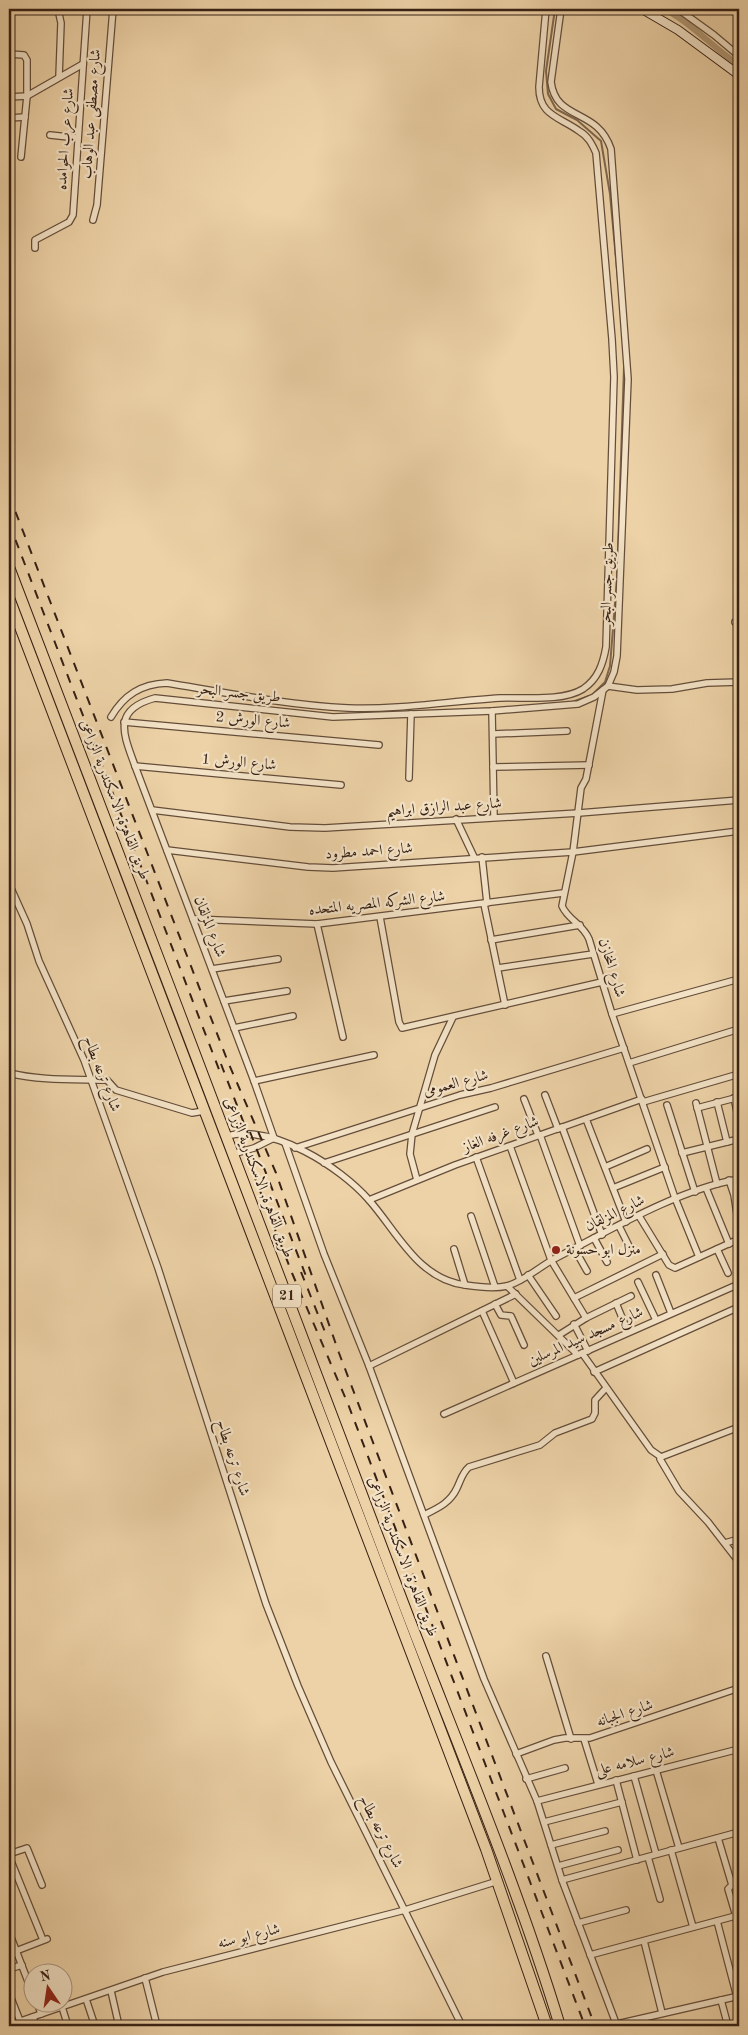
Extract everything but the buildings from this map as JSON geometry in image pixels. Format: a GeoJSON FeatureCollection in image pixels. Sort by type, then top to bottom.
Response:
{"type":"FeatureCollection","features":[{"type":"Feature","properties":{"kind":"highway","name":"طريق القاهرة, الاسكندرية الزراعى"},"geometry":{"type":"LineString","coordinates":[[9,567],[488,1820],[542,1965],[562,2026]]}},
{"type":"Feature","properties":{"kind":"highway","name":"طريق القاهرة, الاسكندرية الزراعى"},"geometry":{"type":"LineString","coordinates":[[9,598],[498,1881],[547,2026]]}},
{"type":"Feature","properties":{"kind":"street"},"geometry":{"type":"LineString","coordinates":[[58,9],[61,23],[59,78]]}},
{"type":"Feature","properties":{"kind":"street","name":"شارع عرب الحوامده"},"geometry":{"type":"LineString","coordinates":[[36,248],[35,240],[69,222],[73,215],[87,9]]}},
{"type":"Feature","properties":{"kind":"street","name":"شارع مصطفى عبد الوهاب"},"geometry":{"type":"LineString","coordinates":[[93,220],[97,205],[113,9]]}},
{"type":"Feature","properties":{"kind":"street","name":"طريق جسر البحر"},"geometry":{"type":"LineString","coordinates":[[111,717],[125,698],[134,691],[156,684],[347,708],[570,694],[587,685],[599,671],[604,660],[606,637],[614,377],[598,161],[592,144],[587,137],[550,114],[540,98],[539,86],[546,9]]}},
{"type":"Feature","properties":{"kind":"street","name":"طريق جسر البحر"},"geometry":{"type":"LineString","coordinates":[[124,723],[138,705],[155,698],[345,718],[492,711],[578,704],[594,697],[606,688],[616,665],[618,639],[628,379],[611,149],[602,130],[587,118],[561,106],[552,91],[551,82],[561,9]]}},
{"type":"Feature","properties":{"kind":"street"},"geometry":{"type":"LineString","coordinates":[[642,9],[678,30],[739,75]]}},
{"type":"Feature","properties":{"kind":"street"},"geometry":{"type":"LineString","coordinates":[[678,9],[739,56]]}},
{"type":"Feature","properties":{"kind":"street"},"geometry":{"type":"LineString","coordinates":[[9,54],[24,55],[27,60],[27,96],[21,157]]}},
{"type":"Feature","properties":{"kind":"street"},"geometry":{"type":"LineString","coordinates":[[9,97],[27,96],[83,64]]}},
{"type":"Feature","properties":{"kind":"street"},"geometry":{"type":"LineString","coordinates":[[9,118],[25,117]]}},
{"type":"Feature","properties":{"kind":"street"},"geometry":{"type":"LineString","coordinates":[[50,135],[78,138]]}},
{"type":"Feature","properties":{"kind":"street"},"geometry":{"type":"LineString","coordinates":[[606,637],[618,639]]}},
{"type":"Feature","properties":{"kind":"street"},"geometry":{"type":"LineString","coordinates":[[606,688],[672,689],[707,683],[739,682]]}},
{"type":"Feature","properties":{"kind":"street","name":"شارع المخازن"},"geometry":{"type":"LineString","coordinates":[[606,688],[586,780],[581,788],[573,852],[563,893],[562,906],[564,911],[587,934],[612,1014],[675,1198],[699,1257]]}},
{"type":"Feature","properties":{"kind":"street"},"geometry":{"type":"LineString","coordinates":[[492,711],[494,817]]}},
{"type":"Feature","properties":{"kind":"street"},"geometry":{"type":"LineString","coordinates":[[410,778],[411,714]]}},
{"type":"Feature","properties":{"kind":"street","name":"شارع الورش 2"},"geometry":{"type":"LineString","coordinates":[[124,723],[379,745]]}},
{"type":"Feature","properties":{"kind":"street","name":"شارع المزلقان"},"geometry":{"type":"LineString","coordinates":[[124,723],[124,733],[135,766],[274,1138]]}},
{"type":"Feature","properties":{"kind":"street"},"geometry":{"type":"LineString","coordinates":[[492,734],[568,730]]}},
{"type":"Feature","properties":{"kind":"street"},"geometry":{"type":"LineString","coordinates":[[493,767],[589,764]]}},
{"type":"Feature","properties":{"kind":"street","name":"شارع الورش 1"},"geometry":{"type":"LineString","coordinates":[[135,766],[341,785]]}},
{"type":"Feature","properties":{"kind":"street","name":"شارع عبد الرازق ابراهيم"},"geometry":{"type":"LineString","coordinates":[[152,810],[310,828],[338,828],[456,819],[579,813],[739,800]]}},
{"type":"Feature","properties":{"kind":"street"},"geometry":{"type":"LineString","coordinates":[[456,819],[474,857]]}},
{"type":"Feature","properties":{"kind":"street","name":"شارع احمد مطرود"},"geometry":{"type":"LineString","coordinates":[[167,850],[327,868],[573,852],[739,831]]}},
{"type":"Feature","properties":{"kind":"street"},"geometry":{"type":"LineString","coordinates":[[482,857],[486,904],[505,1005]]}},
{"type":"Feature","properties":{"kind":"street","name":"شارع ترعه بطاح"},"geometry":{"type":"LineString","coordinates":[[9,884],[27,924],[39,961],[78,1046],[91,1081],[158,1268],[266,1604],[312,1721],[462,2026]]}},
{"type":"Feature","properties":{"kind":"street","name":"شارع الشركه المصريه المتحده"},"geometry":{"type":"LineString","coordinates":[[193,919],[317,924],[563,893]]}},
{"type":"Feature","properties":{"kind":"street"},"geometry":{"type":"LineString","coordinates":[[380,917],[399,1022],[402,1028],[602,982]]}},
{"type":"Feature","properties":{"kind":"street"},"geometry":{"type":"LineString","coordinates":[[317,924],[343,1037]]}},
{"type":"Feature","properties":{"kind":"street"},"geometry":{"type":"LineString","coordinates":[[492,940],[580,925]]}},
{"type":"Feature","properties":{"kind":"street"},"geometry":{"type":"LineString","coordinates":[[498,968],[593,954]]}},
{"type":"Feature","properties":{"kind":"street"},"geometry":{"type":"LineString","coordinates":[[212,969],[278,959]]}},
{"type":"Feature","properties":{"kind":"street"},"geometry":{"type":"LineString","coordinates":[[612,1014],[739,980]]}},
{"type":"Feature","properties":{"kind":"street"},"geometry":{"type":"LineString","coordinates":[[224,1002],[287,991]]}},
{"type":"Feature","properties":{"kind":"street"},"geometry":{"type":"LineString","coordinates":[[234,1028],[293,1016]]}},
{"type":"Feature","properties":{"kind":"street"},"geometry":{"type":"LineString","coordinates":[[417,1180],[410,1154],[412,1134],[435,1055],[453,1017]]}},
{"type":"Feature","properties":{"kind":"street"},"geometry":{"type":"LineString","coordinates":[[629,1063],[739,1029]]}},
{"type":"Feature","properties":{"kind":"street","name":"شارع العمومى"},"geometry":{"type":"LineString","coordinates":[[295,1148],[420,1107],[624,1048]]}},
{"type":"Feature","properties":{"kind":"street"},"geometry":{"type":"LineString","coordinates":[[254,1081],[374,1055]]}},
{"type":"Feature","properties":{"kind":"street"},"geometry":{"type":"LineString","coordinates":[[9,1073],[25,1077],[91,1081],[107,1080],[116,1090],[192,1113],[204,1111]]}},
{"type":"Feature","properties":{"kind":"street","name":"شارع غرفه الغاز"},"geometry":{"type":"LineString","coordinates":[[369,1200],[476,1157],[539,1135],[643,1101],[739,1074]]}},
{"type":"Feature","properties":{"kind":"street"},"geometry":{"type":"LineString","coordinates":[[546,1095],[602,1235]]}},
{"type":"Feature","properties":{"kind":"street"},"geometry":{"type":"LineString","coordinates":[[717,1184],[697,1105],[737,1097],[739,1120]]}},
{"type":"Feature","properties":{"kind":"street"},"geometry":{"type":"LineString","coordinates":[[524,1099],[539,1135],[577,1247],[588,1271]]}},
{"type":"Feature","properties":{"kind":"street"},"geometry":{"type":"LineString","coordinates":[[717,1102],[727,1142]]}},
{"type":"Feature","properties":{"kind":"street"},"geometry":{"type":"LineString","coordinates":[[667,1105],[695,1192]]}},
{"type":"Feature","properties":{"kind":"street"},"geometry":{"type":"LineString","coordinates":[[324,1163],[495,1107]]}},
{"type":"Feature","properties":{"kind":"street"},"geometry":{"type":"LineString","coordinates":[[586,1119],[626,1222]]}},
{"type":"Feature","properties":{"kind":"street"},"geometry":{"type":"LineString","coordinates":[[227,1136],[248,1133],[274,1138],[324,1163],[369,1200],[422,1267],[450,1282],[466,1286],[507,1286],[558,1335],[582,1353]]}},
{"type":"Feature","properties":{"kind":"street"},"geometry":{"type":"LineString","coordinates":[[233,1154],[254,1148],[274,1138]]}},
{"type":"Feature","properties":{"kind":"street"},"geometry":{"type":"LineString","coordinates":[[682,1153],[739,1139]]}},
{"type":"Feature","properties":{"kind":"street"},"geometry":{"type":"LineString","coordinates":[[285,1143],[324,1254],[370,1366],[484,1679],[526,1779],[537,1800],[562,1880],[617,2025],[738,1996],[718,1921]]}},
{"type":"Feature","properties":{"kind":"street"},"geometry":{"type":"LineString","coordinates":[[510,1146],[551,1260],[586,1318]]}},
{"type":"Feature","properties":{"kind":"street"},"geometry":{"type":"LineString","coordinates":[[605,1167],[647,1150]]}},
{"type":"Feature","properties":{"kind":"street"},"geometry":{"type":"LineString","coordinates":[[476,1157],[520,1280]]}},
{"type":"Feature","properties":{"kind":"street"},"geometry":{"type":"LineString","coordinates":[[613,1188],[665,1167]]}},
{"type":"Feature","properties":{"kind":"street","name":"شارع المزلقان"},"geometry":{"type":"LineString","coordinates":[[507,1286],[551,1260],[675,1198],[729,1180],[739,1179]]}},
{"type":"Feature","properties":{"kind":"street"},"geometry":{"type":"LineString","coordinates":[[729,1180],[739,1227]]}},
{"type":"Feature","properties":{"kind":"street"},"geometry":{"type":"LineString","coordinates":[[706,1188],[729,1244]]}},
{"type":"Feature","properties":{"kind":"street"},"geometry":{"type":"LineString","coordinates":[[471,1216],[495,1287]]}},
{"type":"Feature","properties":{"kind":"street"},"geometry":{"type":"LineString","coordinates":[[639,1216],[672,1267],[679,1267],[739,1239]]}},
{"type":"Feature","properties":{"kind":"street"},"geometry":{"type":"LineString","coordinates":[[619,1226],[631,1250]]}},
{"type":"Feature","properties":{"kind":"street"},"geometry":{"type":"LineString","coordinates":[[594,1238],[607,1262]]}},
{"type":"Feature","properties":{"kind":"street"},"geometry":{"type":"LineString","coordinates":[[454,1249],[466,1286]]}},
{"type":"Feature","properties":{"kind":"street"},"geometry":{"type":"LineString","coordinates":[[718,1249],[728,1273]]}},
{"type":"Feature","properties":{"kind":"street"},"geometry":{"type":"LineString","coordinates":[[574,1298],[663,1254]]}},
{"type":"Feature","properties":{"kind":"street"},"geometry":{"type":"LineString","coordinates":[[656,1274],[671,1313]]}},
{"type":"Feature","properties":{"kind":"street"},"geometry":{"type":"LineString","coordinates":[[528,1275],[556,1316]]}},
{"type":"Feature","properties":{"kind":"street"},"geometry":{"type":"LineString","coordinates":[[638,1282],[656,1320]]}},
{"type":"Feature","properties":{"kind":"street","name":"شارع مسجد سيد المرسلين"},"geometry":{"type":"LineString","coordinates":[[444,1414],[739,1284]]}},
{"type":"Feature","properties":{"kind":"street"},"geometry":{"type":"LineString","coordinates":[[370,1366],[516,1294]]}},
{"type":"Feature","properties":{"kind":"street"},"geometry":{"type":"LineString","coordinates":[[558,1335],[574,1324],[631,1296]]}},
{"type":"Feature","properties":{"kind":"street"},"geometry":{"type":"LineString","coordinates":[[616,1303],[628,1332]]}},
{"type":"Feature","properties":{"kind":"street"},"geometry":{"type":"LineString","coordinates":[[495,1304],[501,1316],[509,1314],[511,1316],[524,1345]]}},
{"type":"Feature","properties":{"kind":"street"},"geometry":{"type":"LineString","coordinates":[[594,1372],[739,1307]]}},
{"type":"Feature","properties":{"kind":"street"},"geometry":{"type":"LineString","coordinates":[[482,1311],[514,1383]]}},
{"type":"Feature","properties":{"kind":"street"},"geometry":{"type":"LineString","coordinates":[[574,1324],[582,1353],[594,1372],[651,1450],[661,1457],[662,1465],[679,1491],[739,1562]]}},
{"type":"Feature","properties":{"kind":"street"},"geometry":{"type":"LineString","coordinates":[[424,1515],[447,1502],[458,1488],[464,1471],[469,1467],[536,1447],[555,1433],[592,1419],[595,1400],[606,1388]]}},
{"type":"Feature","properties":{"kind":"street"},"geometry":{"type":"LineString","coordinates":[[661,1457],[739,1427]]}},
{"type":"Feature","properties":{"kind":"street"},"geometry":{"type":"LineString","coordinates":[[725,1544],[739,1539]]}},
{"type":"Feature","properties":{"kind":"street"},"geometry":{"type":"LineString","coordinates":[[546,1656],[571,1738]]}},
{"type":"Feature","properties":{"kind":"street","name":"شارع الجبانه"},"geometry":{"type":"LineString","coordinates":[[516,1754],[554,1740],[584,1739],[623,1728],[739,1688]]}},
{"type":"Feature","properties":{"kind":"street"},"geometry":{"type":"LineString","coordinates":[[584,1739],[598,1784]]}},
{"type":"Feature","properties":{"kind":"street","name":"شارع سلامه على"},"geometry":{"type":"LineString","coordinates":[[537,1800],[739,1749]]}},
{"type":"Feature","properties":{"kind":"street"},"geometry":{"type":"LineString","coordinates":[[526,1779],[565,1768]]}},
{"type":"Feature","properties":{"kind":"street"},"geometry":{"type":"LineString","coordinates":[[656,1770],[679,1848]]}},
{"type":"Feature","properties":{"kind":"street"},"geometry":{"type":"LineString","coordinates":[[634,1776],[656,1854]]}},
{"type":"Feature","properties":{"kind":"street"},"geometry":{"type":"LineString","coordinates":[[616,1780],[637,1860]]}},
{"type":"Feature","properties":{"kind":"street"},"geometry":{"type":"LineString","coordinates":[[544,1822],[622,1802]]}},
{"type":"Feature","properties":{"kind":"street"},"geometry":{"type":"LineString","coordinates":[[551,1845],[605,1831]]}},
{"type":"Feature","properties":{"kind":"street"},"geometry":{"type":"LineString","coordinates":[[562,1880],[739,1832]]}},
{"type":"Feature","properties":{"kind":"street"},"geometry":{"type":"LineString","coordinates":[[590,1954],[738,1915],[728,1888],[732,1884],[718,1838]]}},
{"type":"Feature","properties":{"kind":"street"},"geometry":{"type":"LineString","coordinates":[[16,1951],[45,1940],[9,1855],[27,1848],[42,1886]]}},
{"type":"Feature","properties":{"kind":"street"},"geometry":{"type":"LineString","coordinates":[[558,1866],[618,1850]]}},
{"type":"Feature","properties":{"kind":"street"},"geometry":{"type":"LineString","coordinates":[[671,1850],[693,1927]]}},
{"type":"Feature","properties":{"kind":"street"},"geometry":{"type":"LineString","coordinates":[[648,1856],[660,1899]]}},
{"type":"Feature","properties":{"kind":"street","name":"شارع ابو سنه"},"geometry":{"type":"LineString","coordinates":[[72,2004],[163,1972],[405,1910],[498,1881]]}},
{"type":"Feature","properties":{"kind":"street"},"geometry":{"type":"LineString","coordinates":[[578,1923],[626,1910]]}},
{"type":"Feature","properties":{"kind":"street"},"geometry":{"type":"LineString","coordinates":[[9,1932],[22,1965],[9,1968]]}},
{"type":"Feature","properties":{"kind":"street"},"geometry":{"type":"LineString","coordinates":[[644,1941],[662,2014]]}},
{"type":"Feature","properties":{"kind":"street"},"geometry":{"type":"LineString","coordinates":[[145,1978],[157,2026]]}},
{"type":"Feature","properties":{"kind":"street"},"geometry":{"type":"LineString","coordinates":[[111,1991],[120,2026]]}},
{"type":"Feature","properties":{"kind":"street"},"geometry":{"type":"LineString","coordinates":[[9,1993],[21,2024]]}},
{"type":"Feature","properties":{"kind":"street"},"geometry":{"type":"LineString","coordinates":[[86,1999],[95,2026]]}},
{"type":"Feature","properties":{"kind":"street"},"geometry":{"type":"LineString","coordinates":[[721,2000],[728,2026]]}},
{"type":"Feature","properties":{"kind":"street","name":"شارع ابو سنه"},"geometry":{"type":"LineString","coordinates":[[9,2025],[21,2024],[48,2012]]}},
{"type":"Feature","properties":{"kind":"street"},"geometry":{"type":"LineString","coordinates":[[64,2012],[68,2026]]}},
{"type":"Feature","properties":{"kind":"street"},"geometry":{"type":"LineString","coordinates":[[33,2017],[36,2026]]}},
{"type":"Feature","properties":{"kind":"waterway"},"geometry":{"type":"LineString","coordinates":[[555,9],[546,71],[548,94],[556,109],[577,120],[601,141],[610,194],[618,280]]}},
{"type":"Feature","properties":{"kind":"waterway"},"geometry":{"type":"LineString","coordinates":[[664,9],[684,21],[739,65]]}},
{"type":"Feature","properties":{"kind":"waterway"},"geometry":{"type":"LineString","coordinates":[[593,694],[605,682],[610,666],[617,579],[624,367]]}},
{"type":"Feature","properties":{"kind":"waterway"},"geometry":{"type":"LineString","coordinates":[[572,702],[589,696]]}},
{"type":"Feature","properties":{"kind":"waterway"},"geometry":{"type":"LineString","coordinates":[[480,709],[498,708]]}},
{"type":"Feature","properties":{"kind":"railway"},"geometry":{"type":"LineString","coordinates":[[9,495],[228,1062],[276,1173],[339,1353],[595,2026]]}},
{"type":"Feature","properties":{"kind":"railway"},"geometry":{"type":"LineString","coordinates":[[9,523],[220,1072]]}},
{"type":"Feature","properties":{"kind":"railway"},"geometry":{"type":"LineString","coordinates":[[221,1064],[250,1139]]}},
{"type":"Feature","properties":{"kind":"railway"},"geometry":{"type":"LineString","coordinates":[[236,1121],[255,1178],[292,1273],[348,1404],[585,2026]]}},
{"type":"Feature","properties":{"kind":"railway"},"geometry":{"type":"LineString","coordinates":[[250,1132],[306,1276]]}},
{"type":"Feature","properties":{"kind":"railway"},"geometry":{"type":"LineString","coordinates":[[301,1272],[325,1332]]}},
{"type":"Feature","properties":{"kind":"place","name":"منزل ابو حسونة"},"geometry":{"type":"Point","coordinates":[556,1250]}}]}
